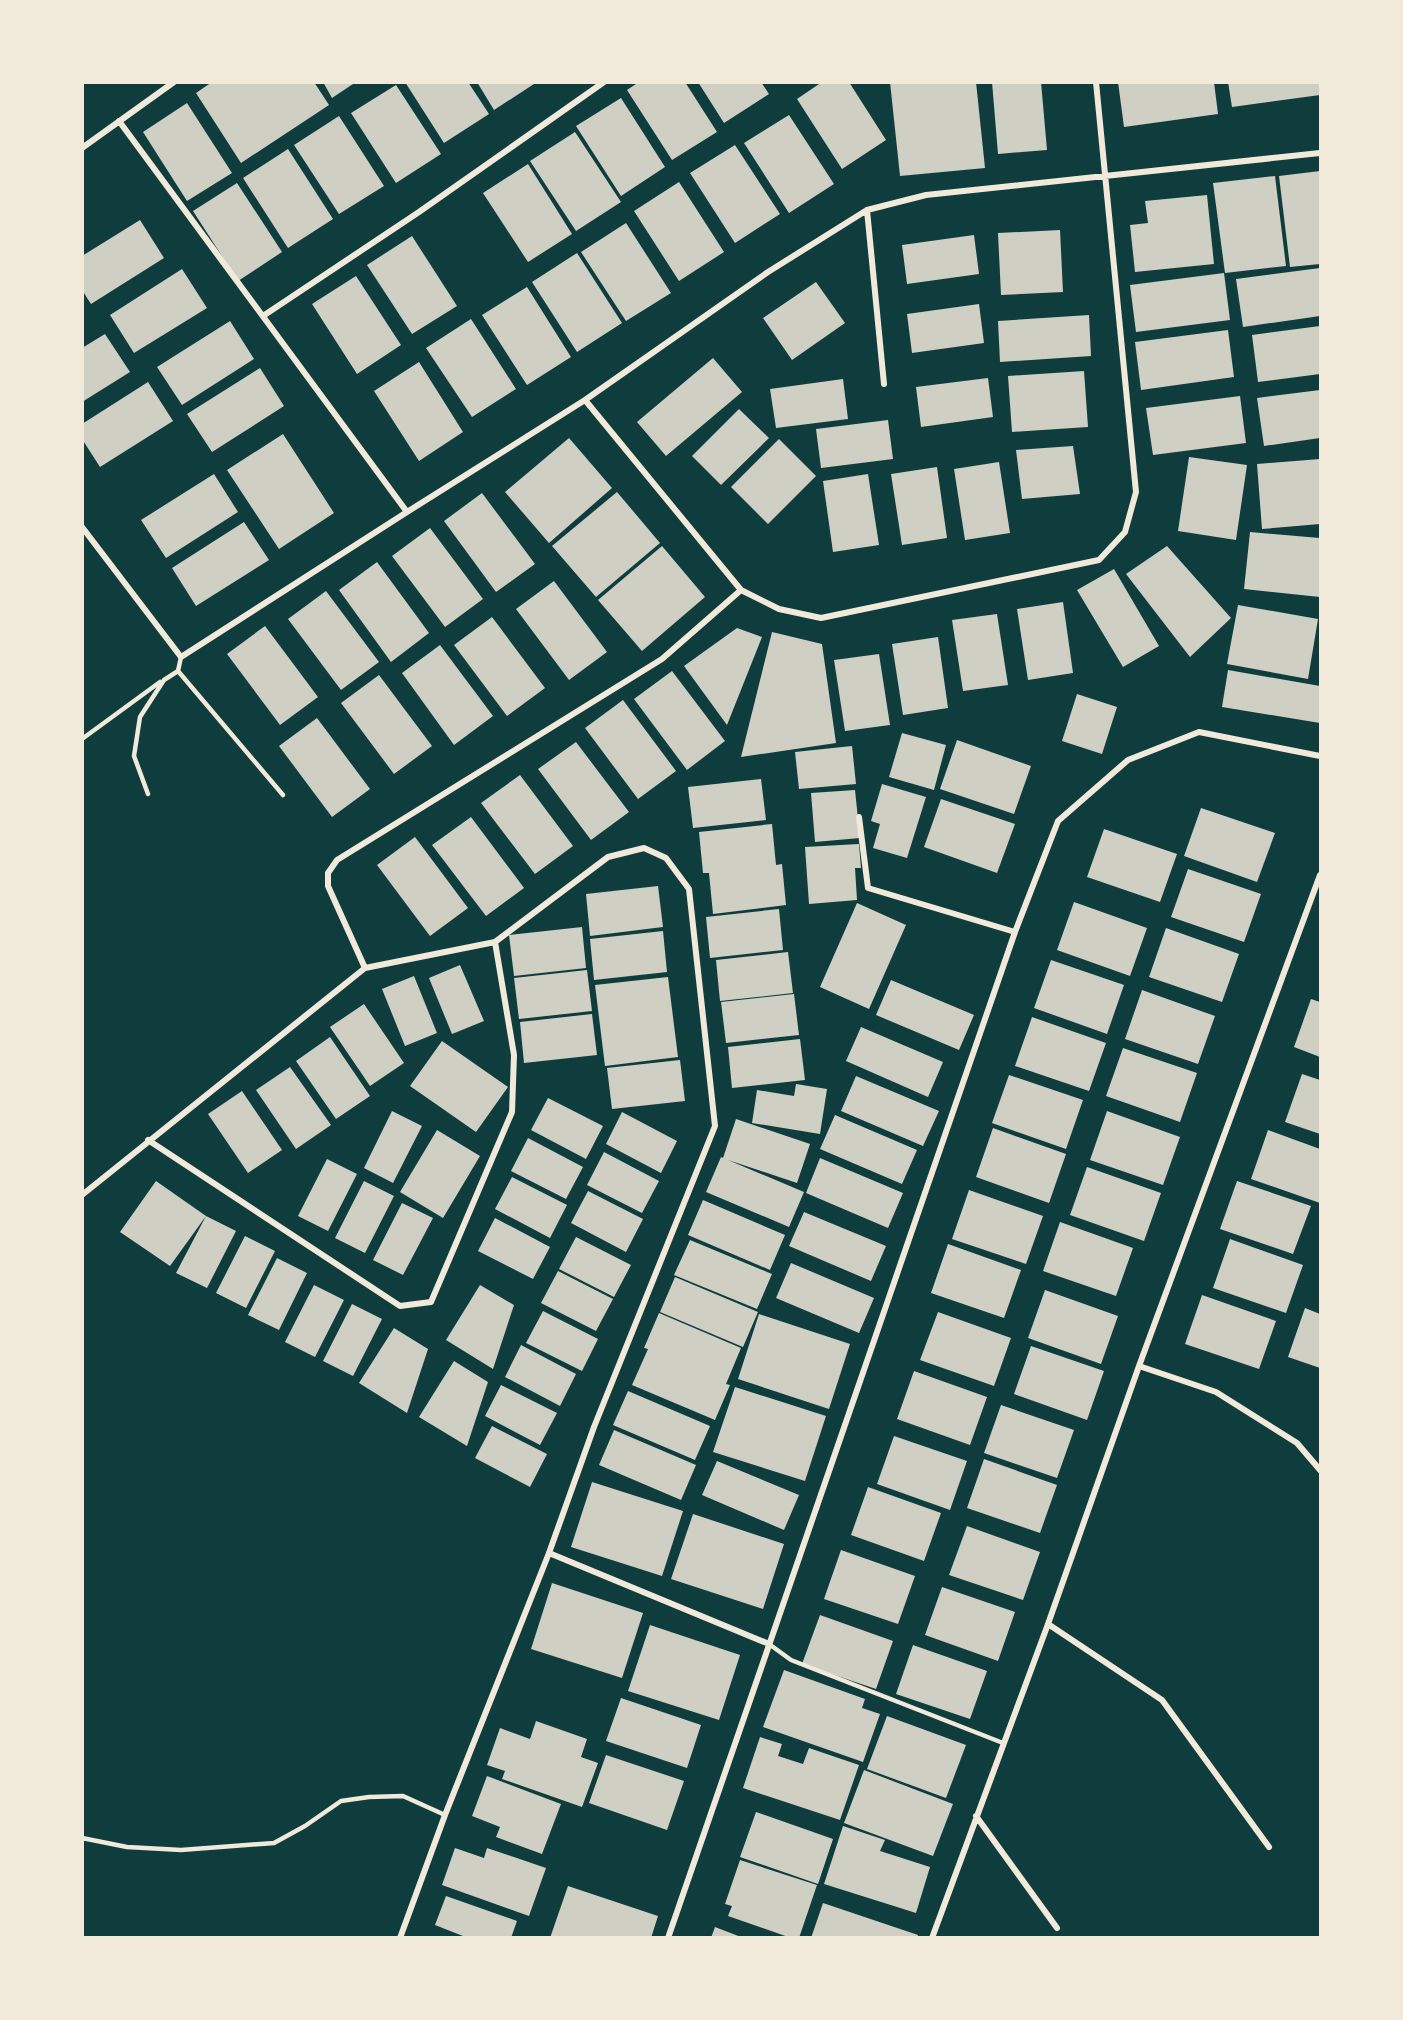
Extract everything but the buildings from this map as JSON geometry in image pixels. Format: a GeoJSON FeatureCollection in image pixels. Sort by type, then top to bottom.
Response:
{"type":"FeatureCollection","features":[{"type":"Feature","properties":{"kind":"street"},"geometry":{"type":"LineString","coordinates":[[82,147],[174,82]]}},
{"type":"Feature","properties":{"kind":"street"},"geometry":{"type":"LineString","coordinates":[[263,316],[418,212],[604,82]]}},
{"type":"Feature","properties":{"kind":"street"},"geometry":{"type":"LineString","coordinates":[[585,400],[741,590],[779,609],[820,618],[1099,560],[1125,532],[1136,492],[1096,82]]}},
{"type":"Feature","properties":{"kind":"street"},"geometry":{"type":"LineString","coordinates":[[119,121],[407,512]]}},
{"type":"Feature","properties":{"kind":"street"},"geometry":{"type":"LineString","coordinates":[[82,527],[181,657],[585,400],[768,272],[867,210],[926,195],[1320,153]]}},
{"type":"Feature","properties":{"kind":"street"},"geometry":{"type":"LineString","coordinates":[[867,210],[884,384]]}},
{"type":"Feature","properties":{"kind":"street"},"geometry":{"type":"LineString","coordinates":[[365,968],[328,886],[328,873],[337,860],[662,659],[741,590]]}},
{"type":"Feature","properties":{"kind":"street"},"geometry":{"type":"LineString","coordinates":[[668,1938],[1015,932],[1058,821],[1128,760],[1199,732],[1320,756]]}},
{"type":"Feature","properties":{"kind":"street"},"geometry":{"type":"LineString","coordinates":[[859,816],[868,888],[1015,932]]}},
{"type":"Feature","properties":{"kind":"street"},"geometry":{"type":"LineString","coordinates":[[82,1195],[365,968],[495,942],[608,857],[644,848],[666,858],[689,889],[715,1126],[594,1427],[549,1553],[445,1815],[400,1938]]}},
{"type":"Feature","properties":{"kind":"street"},"geometry":{"type":"LineString","coordinates":[[932,1938],[1048,1624],[1139,1366],[1318,887],[1320,875]]}},
{"type":"Feature","properties":{"kind":"street"},"geometry":{"type":"LineString","coordinates":[[148,1140],[400,1306],[430,1302],[512,1113],[514,1055],[495,942]]}},
{"type":"Feature","properties":{"kind":"street"},"geometry":{"type":"LineString","coordinates":[[1139,1366],[1216,1392],[1297,1443],[1320,1470]]}},
{"type":"Feature","properties":{"kind":"street"},"geometry":{"type":"LineString","coordinates":[[549,1553],[769,1644]]}},
{"type":"Feature","properties":{"kind":"street"},"geometry":{"type":"LineString","coordinates":[[1048,1624],[1162,1700],[1269,1847]]}},
{"type":"Feature","properties":{"kind":"street"},"geometry":{"type":"LineString","coordinates":[[976,1816],[1057,1928]]}},
{"type":"Feature","properties":{"kind":"lane"},"geometry":{"type":"LineString","coordinates":[[82,739],[178,671],[181,657]]}},
{"type":"Feature","properties":{"kind":"lane"},"geometry":{"type":"LineString","coordinates":[[178,671],[283,795]]}},
{"type":"Feature","properties":{"kind":"lane"},"geometry":{"type":"LineString","coordinates":[[148,794],[134,756],[134,745],[140,717],[164,680]]}},
{"type":"Feature","properties":{"kind":"lane"},"geometry":{"type":"LineString","coordinates":[[769,1644],[791,1660],[1003,1743]]}},
{"type":"Feature","properties":{"kind":"lane"},"geometry":{"type":"LineString","coordinates":[[82,1838],[127,1847],[181,1850],[274,1843],[305,1826],[341,1801],[369,1797],[403,1796],[445,1815]]}}]}
